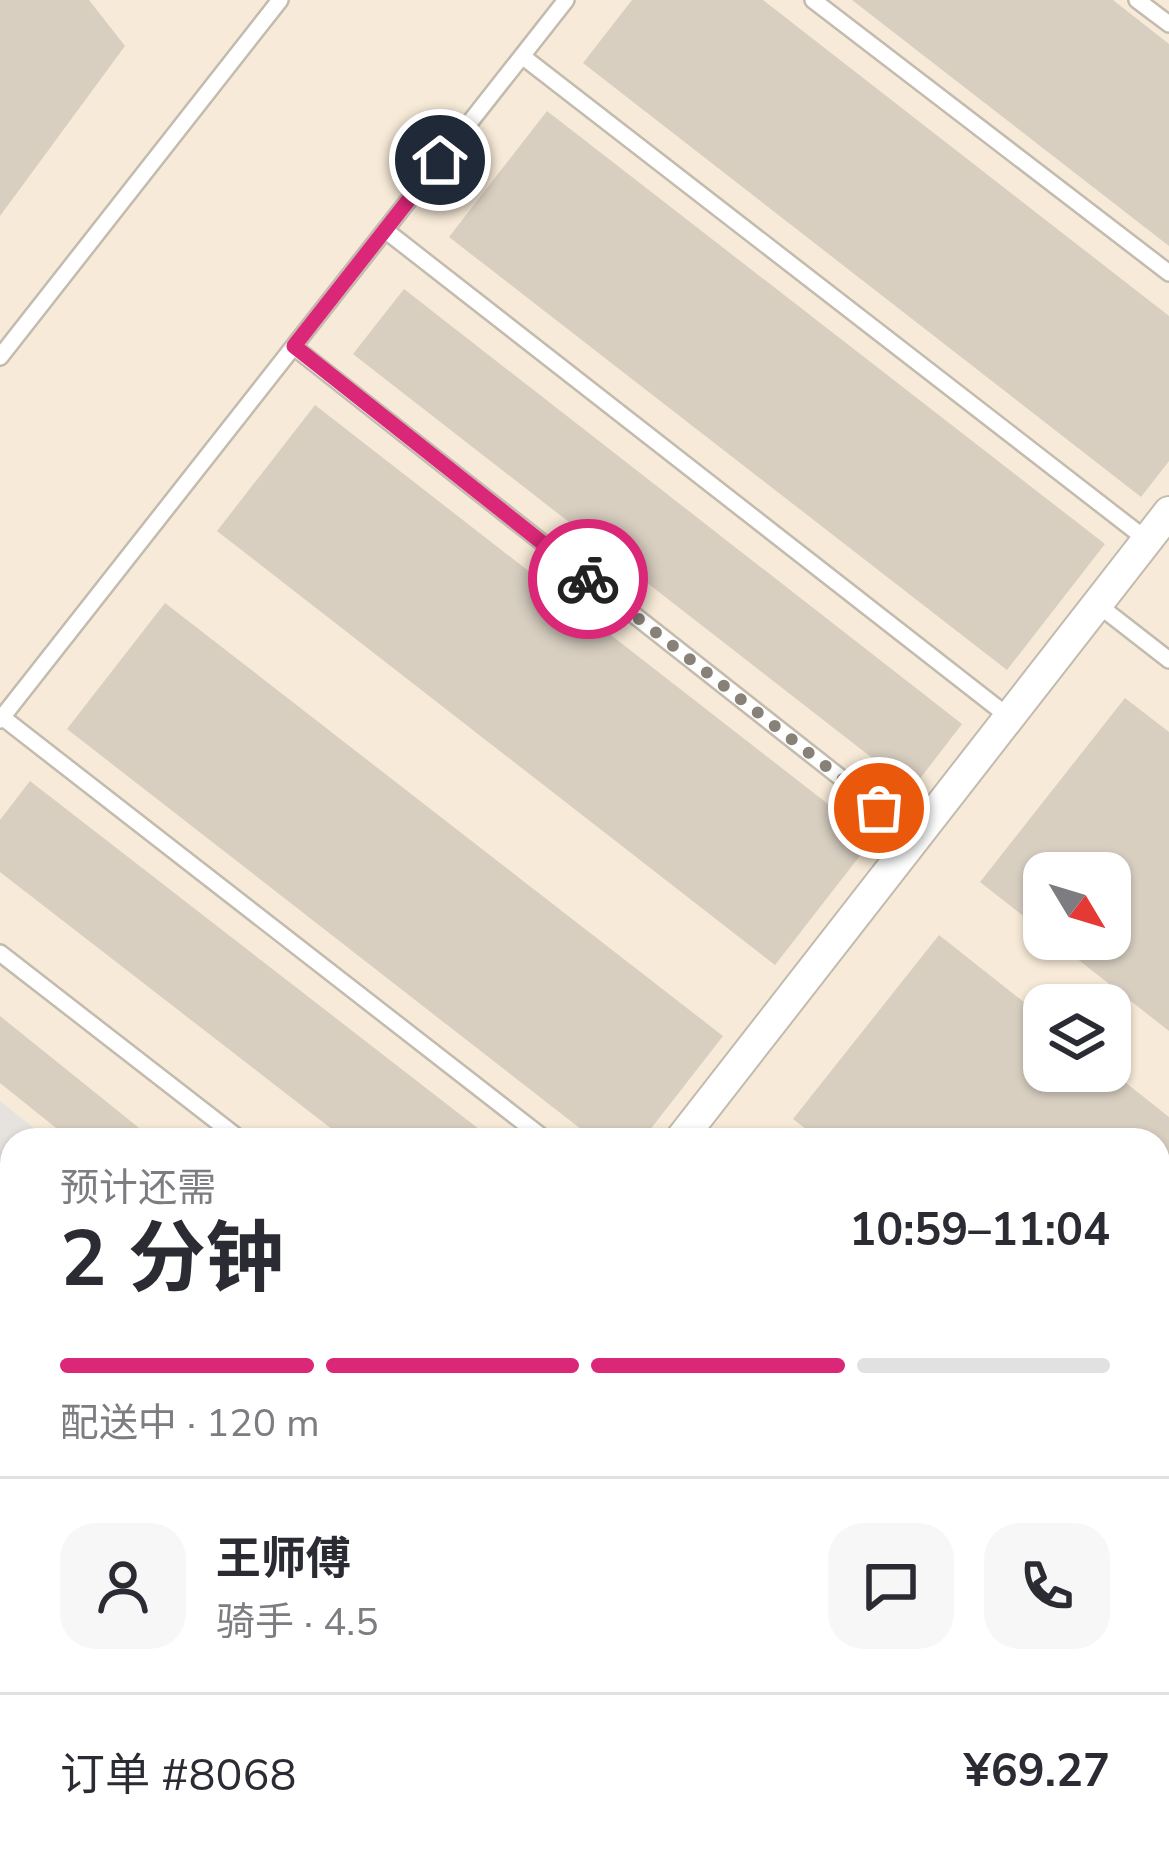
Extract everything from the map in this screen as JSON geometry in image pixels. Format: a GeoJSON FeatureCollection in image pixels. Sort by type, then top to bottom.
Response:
{"type":"FeatureCollection","features":[{"type":"Feature","properties":{"kind":"street"},"geometry":{"type":"LineString","coordinates":[[689,1128],[1169,512]]}},
{"type":"Feature","properties":{"kind":"lane"},"geometry":{"type":"LineString","coordinates":[[0,357],[280,0]]}},
{"type":"Feature","properties":{"kind":"lane"},"geometry":{"type":"LineString","coordinates":[[531,1128],[1,718],[566,0]]}},
{"type":"Feature","properties":{"kind":"lane"},"geometry":{"type":"LineString","coordinates":[[813,0],[1169,273]]}},
{"type":"Feature","properties":{"kind":"lane"},"geometry":{"type":"LineString","coordinates":[[1138,0],[1169,24]]}},
{"type":"Feature","properties":{"kind":"lane"},"geometry":{"type":"LineString","coordinates":[[523,56],[1147,540]]}},
{"type":"Feature","properties":{"kind":"lane"},"geometry":{"type":"LineString","coordinates":[[386,230],[1009,717]]}},
{"type":"Feature","properties":{"kind":"lane"},"geometry":{"type":"LineString","coordinates":[[294,346],[916,837]]}},
{"type":"Feature","properties":{"kind":"lane"},"geometry":{"type":"LineString","coordinates":[[1097,604],[1169,660]]}},
{"type":"Feature","properties":{"kind":"lane"},"geometry":{"type":"LineString","coordinates":[[0,953],[226,1128]]}},
{"type":"Feature","properties":{"kind":"shaded area"},"geometry":{"type":"Polygon","coordinates":[[[0,0],[1169,0],[1169,1128],[34,1128],[0,1101],[0,0]]]}},
{"type":"Feature","properties":{"kind":"shaded area"},"geometry":{"type":"Polygon","coordinates":[[[0,1101],[34,1128],[0,1128],[0,1101]]]}},
{"type":"Feature","properties":{"kind":"building"},"geometry":{"type":"Polygon","coordinates":[[[0,0],[89,0],[125,46],[0,216],[0,0]]]}},
{"type":"Feature","properties":{"kind":"building"},"geometry":{"type":"Polygon","coordinates":[[[632,0],[763,0],[1169,316],[1169,461],[1141,497],[583,63],[632,0]]]}},
{"type":"Feature","properties":{"kind":"building"},"geometry":{"type":"Polygon","coordinates":[[[852,0],[1113,0],[1169,44],[1169,246],[852,0]]]}},
{"type":"Feature","properties":{"kind":"building"},"geometry":{"type":"Polygon","coordinates":[[[547,111],[1105,544],[1007,670],[449,237],[547,111]]]}},
{"type":"Feature","properties":{"kind":"building"},"geometry":{"type":"Polygon","coordinates":[[[404,289],[962,724],[912,789],[353,354],[404,289]]]}},
{"type":"Feature","properties":{"kind":"building"},"geometry":{"type":"Polygon","coordinates":[[[315,405],[873,839],[775,965],[217,531],[315,405]]]}},
{"type":"Feature","properties":{"kind":"building"},"geometry":{"type":"Polygon","coordinates":[[[165,603],[723,1036],[651,1128],[580,1128],[67,729],[165,603]]]}},
{"type":"Feature","properties":{"kind":"building"},"geometry":{"type":"Polygon","coordinates":[[[1125,698],[1169,732],[1169,1031],[1131,1001],[1131,984],[1109,984],[1079,960],[1131,960],[1131,852],[1023,852],[1023,916],[980,882],[1125,698]]]}},
{"type":"Feature","properties":{"kind":"building"},"geometry":{"type":"Polygon","coordinates":[[[30,781],[478,1128],[331,1128],[0,872],[0,820],[30,781]]]}},
{"type":"Feature","properties":{"kind":"building"},"geometry":{"type":"Polygon","coordinates":[[[939,935],[1023,1001],[1023,1092],[1131,1092],[1131,1087],[1169,1117],[1169,1128],[805,1128],[793,1119],[939,935]]]}},
{"type":"Feature","properties":{"kind":"building"},"geometry":{"type":"Polygon","coordinates":[[[0,1016],[139,1128],[56,1128],[0,1083],[0,1016]]]}},
{"type":"Feature","properties":{"kind":"way so far"},"geometry":{"type":"LineString","coordinates":[[588,579],[879,808]]}},
{"type":"Feature","properties":{"kind":"route"},"geometry":{"type":"LineString","coordinates":[[440,160],[294,346],[588,579]]}}]}
